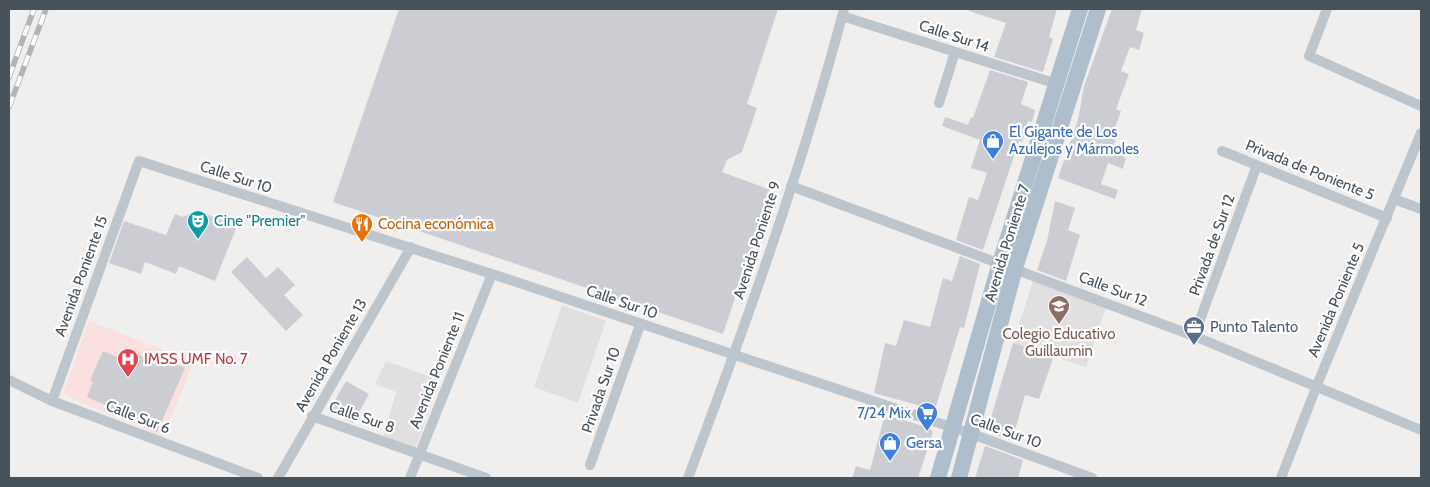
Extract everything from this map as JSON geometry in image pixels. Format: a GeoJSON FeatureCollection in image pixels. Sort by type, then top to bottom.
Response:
{"type":"FeatureCollection","features":[{"type":"Feature","properties":{"kind":"main road","name":"Avenida Poniente 7"},"geometry":{"type":"LineString","coordinates":[[959,478],[972,434],[1007,266],[1057,84],[1080,9]]}},
{"type":"Feature","properties":{"kind":"main road","name":"Avenida Poniente 7"},"geometry":{"type":"LineString","coordinates":[[938,478],[952,428],[1007,266],[1098,9]]}},
{"type":"Feature","properties":{"kind":"street"},"geometry":{"type":"LineString","coordinates":[[1328,9],[1309,56],[1421,106]]}},
{"type":"Feature","properties":{"kind":"street","name":"Calle Sur 14"},"geometry":{"type":"LineString","coordinates":[[843,12],[954,52],[1057,84]]}},
{"type":"Feature","properties":{"kind":"street","name":"Avenida Poniente 9"},"geometry":{"type":"LineString","coordinates":[[688,478],[734,356],[791,186],[843,12]]}},
{"type":"Feature","properties":{"kind":"street"},"geometry":{"type":"LineString","coordinates":[[939,103],[954,52]]}},
{"type":"Feature","properties":{"kind":"street","name":"Avenida Poniente 5"},"geometry":{"type":"LineString","coordinates":[[1281,478],[1317,385],[1421,133]]}},
{"type":"Feature","properties":{"kind":"street","name":"Privada de Poniente 5"},"geometry":{"type":"LineString","coordinates":[[1222,151],[1387,218]]}},
{"type":"Feature","properties":{"kind":"street","name":"Calle Sur 10"},"geometry":{"type":"LineString","coordinates":[[139,161],[492,274],[640,325],[972,434],[1092,478]]}},
{"type":"Feature","properties":{"kind":"street","name":"Avenida Poniente 15"},"geometry":{"type":"LineString","coordinates":[[52,400],[139,161]]}},
{"type":"Feature","properties":{"kind":"street","name":"Privada de Sur 12"},"geometry":{"type":"LineString","coordinates":[[1194,336],[1257,165]]}},
{"type":"Feature","properties":{"kind":"street","name":"Calle Sur 12"},"geometry":{"type":"LineString","coordinates":[[791,186],[1194,336],[1317,385],[1421,430]]}},
{"type":"Feature","properties":{"kind":"street","name":"Privada de Poniente 5"},"geometry":{"type":"LineString","coordinates":[[1394,199],[1421,210]]}},
{"type":"Feature","properties":{"kind":"street","name":"Avenida Poniente 13"},"geometry":{"type":"LineString","coordinates":[[278,478],[312,416],[411,248]]}},
{"type":"Feature","properties":{"kind":"street","name":"Avenida Poniente 11"},"geometry":{"type":"LineString","coordinates":[[410,478],[492,274]]}},
{"type":"Feature","properties":{"kind":"street","name":"Privada Sur 10"},"geometry":{"type":"LineString","coordinates":[[590,465],[640,325]]}},
{"type":"Feature","properties":{"kind":"street","name":"Calle Sur 6"},"geometry":{"type":"LineString","coordinates":[[9,380],[52,400],[258,478]]}},
{"type":"Feature","properties":{"kind":"street","name":"Calle Sur 8"},"geometry":{"type":"LineString","coordinates":[[312,416],[486,478]]}},
{"type":"Feature","properties":{"kind":"shaded area","name":"Colegio Educativo Guillaumin"},"geometry":{"type":"Polygon","coordinates":[[[1033,281],[1106,307],[1086,367],[1013,343],[1033,281]]]}},
{"type":"Feature","properties":{"kind":"shaded area"},"geometry":{"type":"Polygon","coordinates":[[[562,305],[606,321],[578,403],[534,387],[562,305]]]}},
{"type":"Feature","properties":{"kind":"shaded area","name":"IMSS UMF No. 7"},"geometry":{"type":"Polygon","coordinates":[[[89,321],[194,362],[163,437],[63,394],[89,321]]]}},
{"type":"Feature","properties":{"kind":"shaded area"},"geometry":{"type":"Polygon","coordinates":[[[386,361],[440,380],[415,450],[383,437],[396,392],[375,384],[386,361]]]}},
{"type":"Feature","properties":{"kind":"building"},"geometry":{"type":"Polygon","coordinates":[[[399,9],[778,9],[747,104],[757,108],[742,152],[727,160],[722,172],[771,190],[723,334],[333,202],[399,9]]]}},
{"type":"Feature","properties":{"kind":"building"},"geometry":{"type":"Polygon","coordinates":[[[969,9],[1057,9],[1049,37],[1053,39],[1043,72],[994,57],[1006,23],[969,11],[969,9]]]}},
{"type":"Feature","properties":{"kind":"building"},"geometry":{"type":"Polygon","coordinates":[[[1112,9],[1142,9],[1136,30],[1144,33],[1139,50],[1130,47],[1121,71],[1129,74],[1116,109],[1121,111],[1113,134],[1117,135],[1111,152],[1126,158],[1123,169],[1108,163],[1101,184],[1118,190],[1115,199],[1058,178],[1078,120],[1084,86],[1112,9]]]}},
{"type":"Feature","properties":{"kind":"building"},"geometry":{"type":"Polygon","coordinates":[[[990,70],[1028,82],[1021,104],[1035,110],[1032,122],[1028,121],[1022,142],[1019,141],[983,250],[956,240],[969,197],[978,200],[987,173],[971,168],[980,140],[942,126],[945,117],[968,125],[971,117],[973,118],[990,70]]]}},
{"type":"Feature","properties":{"kind":"building"},"geometry":{"type":"Polygon","coordinates":[[[1055,201],[1075,208],[1068,230],[1080,235],[1066,281],[1037,270],[1047,241],[1055,201]]]}},
{"type":"Feature","properties":{"kind":"building","name":"Cine \"Premier\""},"geometry":{"type":"Polygon","coordinates":[[[196,210],[237,226],[215,281],[179,266],[176,274],[145,262],[141,274],[109,263],[124,221],[166,235],[175,214],[183,217],[196,210]]]}},
{"type":"Feature","properties":{"kind":"building"},"geometry":{"type":"Polygon","coordinates":[[[960,256],[980,264],[964,328],[960,327],[935,410],[874,393],[885,343],[896,346],[904,320],[930,327],[943,278],[952,281],[960,256]]]}},
{"type":"Feature","properties":{"kind":"building"},"geometry":{"type":"Polygon","coordinates":[[[247,257],[266,278],[278,267],[295,285],[284,295],[303,315],[286,331],[231,272],[247,257]]]}},
{"type":"Feature","properties":{"kind":"building"},"geometry":{"type":"Polygon","coordinates":[[[1013,343],[1054,356],[1039,399],[1025,395],[1012,441],[987,431],[1013,343]]]}},
{"type":"Feature","properties":{"kind":"building"},"geometry":{"type":"Polygon","coordinates":[[[103,351],[133,364],[137,354],[161,365],[164,359],[185,368],[157,432],[136,423],[138,419],[87,397],[93,382],[90,380],[103,351]]]}},
{"type":"Feature","properties":{"kind":"building"},"geometry":{"type":"Polygon","coordinates":[[[346,381],[369,394],[353,423],[329,411],[346,381]]]}},
{"type":"Feature","properties":{"kind":"building"},"geometry":{"type":"Polygon","coordinates":[[[885,414],[929,428],[933,432],[918,478],[852,478],[856,466],[870,470],[885,414]]]}},
{"type":"Feature","properties":{"kind":"building"},"geometry":{"type":"Polygon","coordinates":[[[985,446],[1023,460],[1018,478],[975,478],[985,446]]]}},
{"type":"Feature","properties":{"kind":"railway"},"geometry":{"type":"LineString","coordinates":[[9,77],[34,9]]}},
{"type":"Feature","properties":{"kind":"railway"},"geometry":{"type":"LineString","coordinates":[[9,107],[46,9]]}},
{"type":"Feature","properties":{"kind":"place","name":"El Gigante de Los Azulejos y Mármoles"},"geometry":{"type":"Point","coordinates":[993,160]}},
{"type":"Feature","properties":{"kind":"place","name":"Cine \"Premier\""},"geometry":{"type":"Point","coordinates":[198,240]}},
{"type":"Feature","properties":{"kind":"place","name":"Cocina económica"},"geometry":{"type":"Point","coordinates":[362,243]}},
{"type":"Feature","properties":{"kind":"place","name":"Colegio Educativo Guillaumin"},"geometry":{"type":"Point","coordinates":[1059,325]}},
{"type":"Feature","properties":{"kind":"place","name":"Punto Talento"},"geometry":{"type":"Point","coordinates":[1194,346]}},
{"type":"Feature","properties":{"kind":"place","name":"IMSS UMF No. 7"},"geometry":{"type":"Point","coordinates":[128,378]}},
{"type":"Feature","properties":{"kind":"place","name":"7/24 Mix"},"geometry":{"type":"Point","coordinates":[927,432]}},
{"type":"Feature","properties":{"kind":"place","name":"Gersa"},"geometry":{"type":"Point","coordinates":[890,462]}}]}
